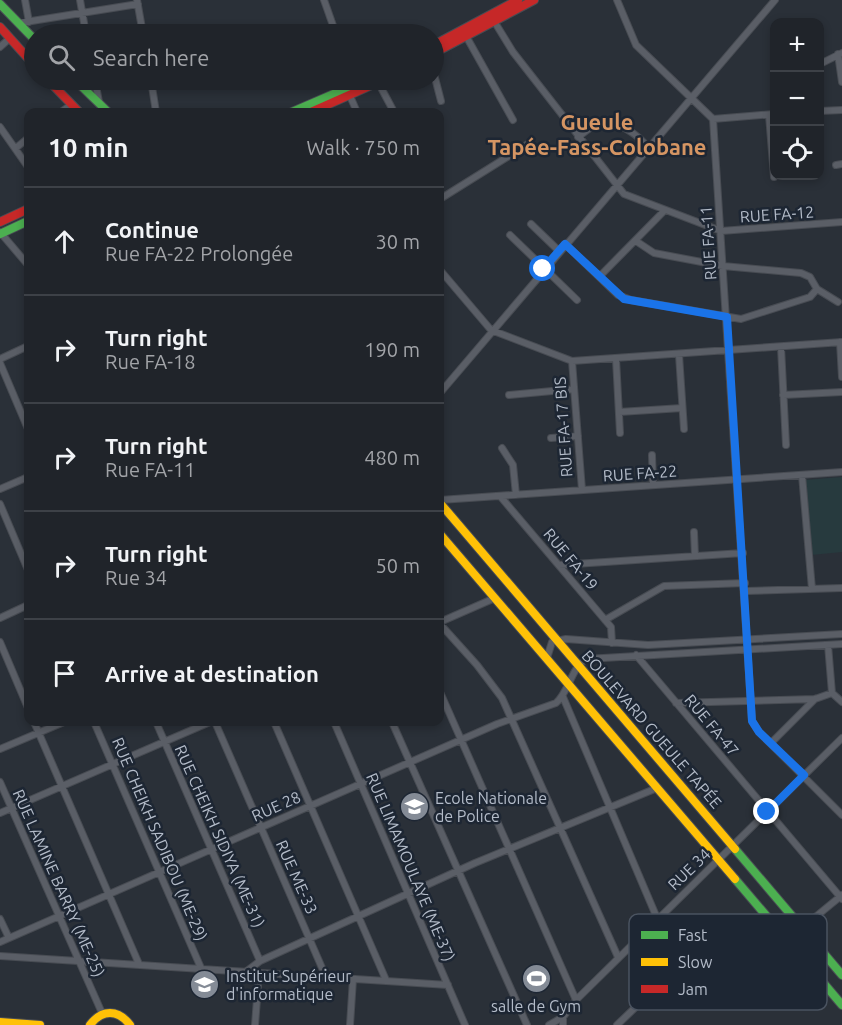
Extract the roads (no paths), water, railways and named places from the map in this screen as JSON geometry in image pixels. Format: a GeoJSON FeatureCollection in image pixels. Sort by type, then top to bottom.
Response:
{"type":"FeatureCollection","features":[{"type":"Feature","properties":{"kind":"street"},"geometry":{"type":"LineString","coordinates":[[26,0],[29,22]]}},
{"type":"Feature","properties":{"kind":"street"},"geometry":{"type":"LineString","coordinates":[[80,0],[84,24]]}},
{"type":"Feature","properties":{"kind":"street"},"geometry":{"type":"LineString","coordinates":[[324,0],[332,24]]}},
{"type":"Feature","properties":{"kind":"street"},"geometry":{"type":"LineString","coordinates":[[444,40],[518,0]]}},
{"type":"Feature","properties":{"kind":"street"},"geometry":{"type":"LineString","coordinates":[[444,48],[534,0]]}},
{"type":"Feature","properties":{"kind":"street"},"geometry":{"type":"LineString","coordinates":[[617,0],[636,45],[713,118],[770,115]]}},
{"type":"Feature","properties":{"kind":"street"},"geometry":{"type":"LineString","coordinates":[[444,388],[543,269],[775,0]]}},
{"type":"Feature","properties":{"kind":"street"},"geometry":{"type":"LineString","coordinates":[[19,23],[82,14],[138,2],[141,24]]}},
{"type":"Feature","properties":{"kind":"street"},"geometry":{"type":"LineString","coordinates":[[0,4],[24,28]]}},
{"type":"Feature","properties":{"kind":"street"},"geometry":{"type":"LineString","coordinates":[[494,21],[513,52],[616,186]]}},
{"type":"Feature","properties":{"kind":"street"},"geometry":{"type":"LineString","coordinates":[[0,27],[24,54]]}},
{"type":"Feature","properties":{"kind":"street"},"geometry":{"type":"LineString","coordinates":[[466,36],[513,120]]}},
{"type":"Feature","properties":{"kind":"street"},"geometry":{"type":"LineString","coordinates":[[0,47],[10,38]]}},
{"type":"Feature","properties":{"kind":"street"},"geometry":{"type":"LineString","coordinates":[[824,61],[840,53],[842,82]]}},
{"type":"Feature","properties":{"kind":"street"},"geometry":{"type":"LineString","coordinates":[[57,90],[74,108]]}},
{"type":"Feature","properties":{"kind":"street"},"geometry":{"type":"LineString","coordinates":[[85,90],[104,108]]}},
{"type":"Feature","properties":{"kind":"street"},"geometry":{"type":"LineString","coordinates":[[97,90],[99,103]]}},
{"type":"Feature","properties":{"kind":"street"},"geometry":{"type":"LineString","coordinates":[[153,90],[155,108]]}},
{"type":"Feature","properties":{"kind":"street"},"geometry":{"type":"LineString","coordinates":[[300,108],[338,90]]}},
{"type":"Feature","properties":{"kind":"street"},"geometry":{"type":"LineString","coordinates":[[321,108],[362,90]]}},
{"type":"Feature","properties":{"kind":"street"},"geometry":{"type":"LineString","coordinates":[[384,90],[392,108]]}},
{"type":"Feature","properties":{"kind":"street"},"geometry":{"type":"LineString","coordinates":[[438,90],[441,101]]}},
{"type":"Feature","properties":{"kind":"street"},"geometry":{"type":"LineString","coordinates":[[350,96],[355,108]]}},
{"type":"Feature","properties":{"kind":"street"},"geometry":{"type":"LineString","coordinates":[[67,108],[71,105]]}},
{"type":"Feature","properties":{"kind":"street"},"geometry":{"type":"LineString","coordinates":[[824,111],[842,110]]}},
{"type":"Feature","properties":{"kind":"street","name":"RUE FA-11"},"geometry":{"type":"LineString","coordinates":[[713,118],[754,727],[842,815]]}},
{"type":"Feature","properties":{"kind":"street"},"geometry":{"type":"LineString","coordinates":[[578,137],[598,123],[610,123],[639,136],[648,148]]}},
{"type":"Feature","properties":{"kind":"street"},"geometry":{"type":"LineString","coordinates":[[0,127],[24,161]]}},
{"type":"Feature","properties":{"kind":"street"},"geometry":{"type":"LineString","coordinates":[[16,148],[24,141]]}},
{"type":"Feature","properties":{"kind":"street"},"geometry":{"type":"LineString","coordinates":[[444,196],[528,144]]}},
{"type":"Feature","properties":{"kind":"street","name":"RUE FA-12"},"geometry":{"type":"LineString","coordinates":[[616,186],[624,194],[721,231],[842,222]]}},
{"type":"Feature","properties":{"kind":"street"},"geometry":{"type":"LineString","coordinates":[[0,222],[24,211]]}},
{"type":"Feature","properties":{"kind":"street"},"geometry":{"type":"LineString","coordinates":[[599,278],[664,211]]}},
{"type":"Feature","properties":{"kind":"street"},"geometry":{"type":"LineString","coordinates":[[24,223],[0,233],[24,260]]}},
{"type":"Feature","properties":{"kind":"street"},"geometry":{"type":"LineString","coordinates":[[531,224],[559,251]]}},
{"type":"Feature","properties":{"kind":"street"},"geometry":{"type":"LineString","coordinates":[[510,235],[577,300]]}},
{"type":"Feature","properties":{"kind":"street"},"geometry":{"type":"LineString","coordinates":[[636,241],[654,253],[723,266],[801,273],[810,277],[817,289],[838,302]]}},
{"type":"Feature","properties":{"kind":"street"},"geometry":{"type":"LineString","coordinates":[[565,244],[624,299],[741,319],[798,302],[810,297],[817,289]]}},
{"type":"Feature","properties":{"kind":"street"},"geometry":{"type":"LineString","coordinates":[[444,275],[491,330],[572,361],[841,342],[842,377]]}},
{"type":"Feature","properties":{"kind":"street"},"geometry":{"type":"LineString","coordinates":[[780,347],[786,445]]}},
{"type":"Feature","properties":{"kind":"street"},"geometry":{"type":"LineString","coordinates":[[0,359],[24,348]]}},
{"type":"Feature","properties":{"kind":"street"},"geometry":{"type":"LineString","coordinates":[[680,355],[684,429]]}},
{"type":"Feature","properties":{"kind":"street"},"geometry":{"type":"LineString","coordinates":[[616,358],[620,433]]}},
{"type":"Feature","properties":{"kind":"street","name":"RUE FA-17 BIS"},"geometry":{"type":"LineString","coordinates":[[572,361],[582,490]]}},
{"type":"Feature","properties":{"kind":"street"},"geometry":{"type":"LineString","coordinates":[[0,363],[24,420]]}},
{"type":"Feature","properties":{"kind":"street"},"geometry":{"type":"LineString","coordinates":[[509,394],[574,389]]}},
{"type":"Feature","properties":{"kind":"street"},"geometry":{"type":"LineString","coordinates":[[783,395],[842,392]]}},
{"type":"Feature","properties":{"kind":"street"},"geometry":{"type":"LineString","coordinates":[[619,412],[682,408]]}},
{"type":"Feature","properties":{"kind":"street"},"geometry":{"type":"LineString","coordinates":[[551,438],[578,436]]}},
{"type":"Feature","properties":{"kind":"street"},"geometry":{"type":"LineString","coordinates":[[502,448],[513,465],[516,495]]}},
{"type":"Feature","properties":{"kind":"street"},"geometry":{"type":"LineString","coordinates":[[652,455],[653,485]]}},
{"type":"Feature","properties":{"kind":"street","name":"RUE FA-22"},"geometry":{"type":"LineString","coordinates":[[444,501],[842,472]]}},
{"type":"Feature","properties":{"kind":"street"},"geometry":{"type":"LineString","coordinates":[[802,475],[812,589]]}},
{"type":"Feature","properties":{"kind":"street"},"geometry":{"type":"LineString","coordinates":[[0,489],[24,479]]}},
{"type":"Feature","properties":{"kind":"street","name":"RUE FA-19"},"geometry":{"type":"LineString","coordinates":[[500,496],[605,620],[612,630],[612,643]]}},
{"type":"Feature","properties":{"kind":"street"},"geometry":{"type":"LineString","coordinates":[[0,504],[24,561]]}},
{"type":"Feature","properties":{"kind":"street","name":"BOULEVARD GUEULE TAPÉE"},"geometry":{"type":"LineString","coordinates":[[444,506],[790,914]]}},
{"type":"Feature","properties":{"kind":"street"},"geometry":{"type":"LineString","coordinates":[[694,532],[695,556]]}},
{"type":"Feature","properties":{"kind":"street","name":"BOULEVARD GUEULE TAPÉE"},"geometry":{"type":"LineString","coordinates":[[444,539],[764,914]]}},
{"type":"Feature","properties":{"kind":"street"},"geometry":{"type":"LineString","coordinates":[[558,565],[743,553]]}},
{"type":"Feature","properties":{"kind":"street"},"geometry":{"type":"LineString","coordinates":[[605,620],[664,586],[745,583]]}},
{"type":"Feature","properties":{"kind":"street"},"geometry":{"type":"LineString","coordinates":[[746,591],[842,588]]}},
{"type":"Feature","properties":{"kind":"street"},"geometry":{"type":"LineString","coordinates":[[444,621],[495,598]]}},
{"type":"Feature","properties":{"kind":"street"},"geometry":{"type":"LineString","coordinates":[[0,618],[24,607]]}},
{"type":"Feature","properties":{"kind":"street"},"geometry":{"type":"LineString","coordinates":[[444,628],[493,683],[512,719],[618,957]]}},
{"type":"Feature","properties":{"kind":"street"},"geometry":{"type":"LineString","coordinates":[[547,660],[549,647],[556,640],[648,645],[842,634]]}},
{"type":"Feature","properties":{"kind":"street"},"geometry":{"type":"LineString","coordinates":[[0,642],[24,699]]}},
{"type":"Feature","properties":{"kind":"street"},"geometry":{"type":"LineString","coordinates":[[655,914],[563,698],[579,666],[591,658],[842,644]]}},
{"type":"Feature","properties":{"kind":"street"},"geometry":{"type":"LineString","coordinates":[[828,645],[832,693],[842,702]]}},
{"type":"Feature","properties":{"kind":"street","name":"RUE FA-47"},"geometry":{"type":"LineString","coordinates":[[636,655],[841,897]]}},
{"type":"Feature","properties":{"kind":"street"},"geometry":{"type":"LineString","coordinates":[[676,702],[815,699],[832,693]]}},
{"type":"Feature","properties":{"kind":"street","name":"RUE 28"},"geometry":{"type":"LineString","coordinates":[[0,942],[459,741],[556,703],[563,698]]}},
{"type":"Feature","properties":{"kind":"street"},"geometry":{"type":"LineString","coordinates":[[771,743],[815,699]]}},
{"type":"Feature","properties":{"kind":"street"},"geometry":{"type":"LineString","coordinates":[[444,702],[459,741],[576,1000]]}},
{"type":"Feature","properties":{"kind":"street"},"geometry":{"type":"LineString","coordinates":[[36,726],[139,964]]}},
{"type":"Feature","properties":{"kind":"street"},"geometry":{"type":"LineString","coordinates":[[0,749],[54,726]]}},
{"type":"Feature","properties":{"kind":"street","name":"RUE CHEIKH SADIBOU (ME-29)"},"geometry":{"type":"LineString","coordinates":[[96,726],[201,968]]}},
{"type":"Feature","properties":{"kind":"street","name":"RUE CHEIKH SIDIYA (ME-31)"},"geometry":{"type":"LineString","coordinates":[[158,726],[260,961]]}},
{"type":"Feature","properties":{"kind":"street"},"geometry":{"type":"LineString","coordinates":[[0,813],[202,726]]}},
{"type":"Feature","properties":{"kind":"street","name":"RUE ME-33"},"geometry":{"type":"LineString","coordinates":[[214,726],[326,977]]}},
{"type":"Feature","properties":{"kind":"street"},"geometry":{"type":"LineString","coordinates":[[276,726],[386,980]]}},
{"type":"Feature","properties":{"kind":"street","name":"RUE LIMAMOULAYE (ME-37)"},"geometry":{"type":"LineString","coordinates":[[336,726],[465,1024]]}},
{"type":"Feature","properties":{"kind":"street"},"geometry":{"type":"LineString","coordinates":[[394,726],[527,1025]]}},
{"type":"Feature","properties":{"kind":"street","name":"RUE 34"},"geometry":{"type":"LineString","coordinates":[[661,914],[842,738]]}},
{"type":"Feature","properties":{"kind":"street","name":"RUE LAMINE BARRY (ME-25)"},"geometry":{"type":"LineString","coordinates":[[0,782],[102,1013]]}},
{"type":"Feature","properties":{"kind":"street"},"geometry":{"type":"LineString","coordinates":[[247,971],[260,961],[458,872],[657,788]]}},
{"type":"Feature","properties":{"kind":"street"},"geometry":{"type":"LineString","coordinates":[[820,914],[841,897]]}},
{"type":"Feature","properties":{"kind":"street"},"geometry":{"type":"LineString","coordinates":[[0,919],[9,938]]}},
{"type":"Feature","properties":{"kind":"street","name":"RUE 34"},"geometry":{"type":"LineString","coordinates":[[563,1017],[576,1000],[629,946]]}},
{"type":"Feature","properties":{"kind":"street"},"geometry":{"type":"LineString","coordinates":[[0,956],[448,985]]}},
{"type":"Feature","properties":{"kind":"street","name":"BOULEVARD GUEULE TAPÉE"},"geometry":{"type":"LineString","coordinates":[[827,957],[842,975]]}},
{"type":"Feature","properties":{"kind":"street"},"geometry":{"type":"LineString","coordinates":[[255,1025],[259,973]]}},
{"type":"Feature","properties":{"kind":"street"},"geometry":{"type":"LineString","coordinates":[[350,1025],[353,979]]}},
{"type":"Feature","properties":{"kind":"street","name":"BOULEVARD GUEULE TAPÉE"},"geometry":{"type":"LineString","coordinates":[[827,987],[842,1005]]}},
{"type":"Feature","properties":{"kind":"street"},"geometry":{"type":"LineString","coordinates":[[617,1025],[633,1010]]}},
{"type":"Feature","properties":{"kind":"street"},"geometry":{"type":"LineString","coordinates":[[90,1025],[102,1013],[117,1013],[130,1025]]}},
{"type":"Feature","properties":{"kind":"street"},"geometry":{"type":"LineString","coordinates":[[549,1025],[563,1017],[563,1025]]}},
{"type":"Feature","properties":{"kind":"street"},"geometry":{"type":"LineString","coordinates":[[0,1022],[40,1025]]}},
{"type":"Feature","properties":{"kind":"place","name":"Ecole Nationale de Police"},"geometry":{"type":"Point","coordinates":[414,807]}},
{"type":"Feature","properties":{"kind":"place","name":"salle de Gym"},"geometry":{"type":"Point","coordinates":[536,978]}},
{"type":"Feature","properties":{"kind":"place","name":"Institut Supérieur d'informatique"},"geometry":{"type":"Point","coordinates":[205,985]}},
{"type":"Feature","properties":{"kind":"district","name":"Gueule Tapée-Fass-Colobane"},"geometry":{"type":"Point","coordinates":[597,134]}}]}
